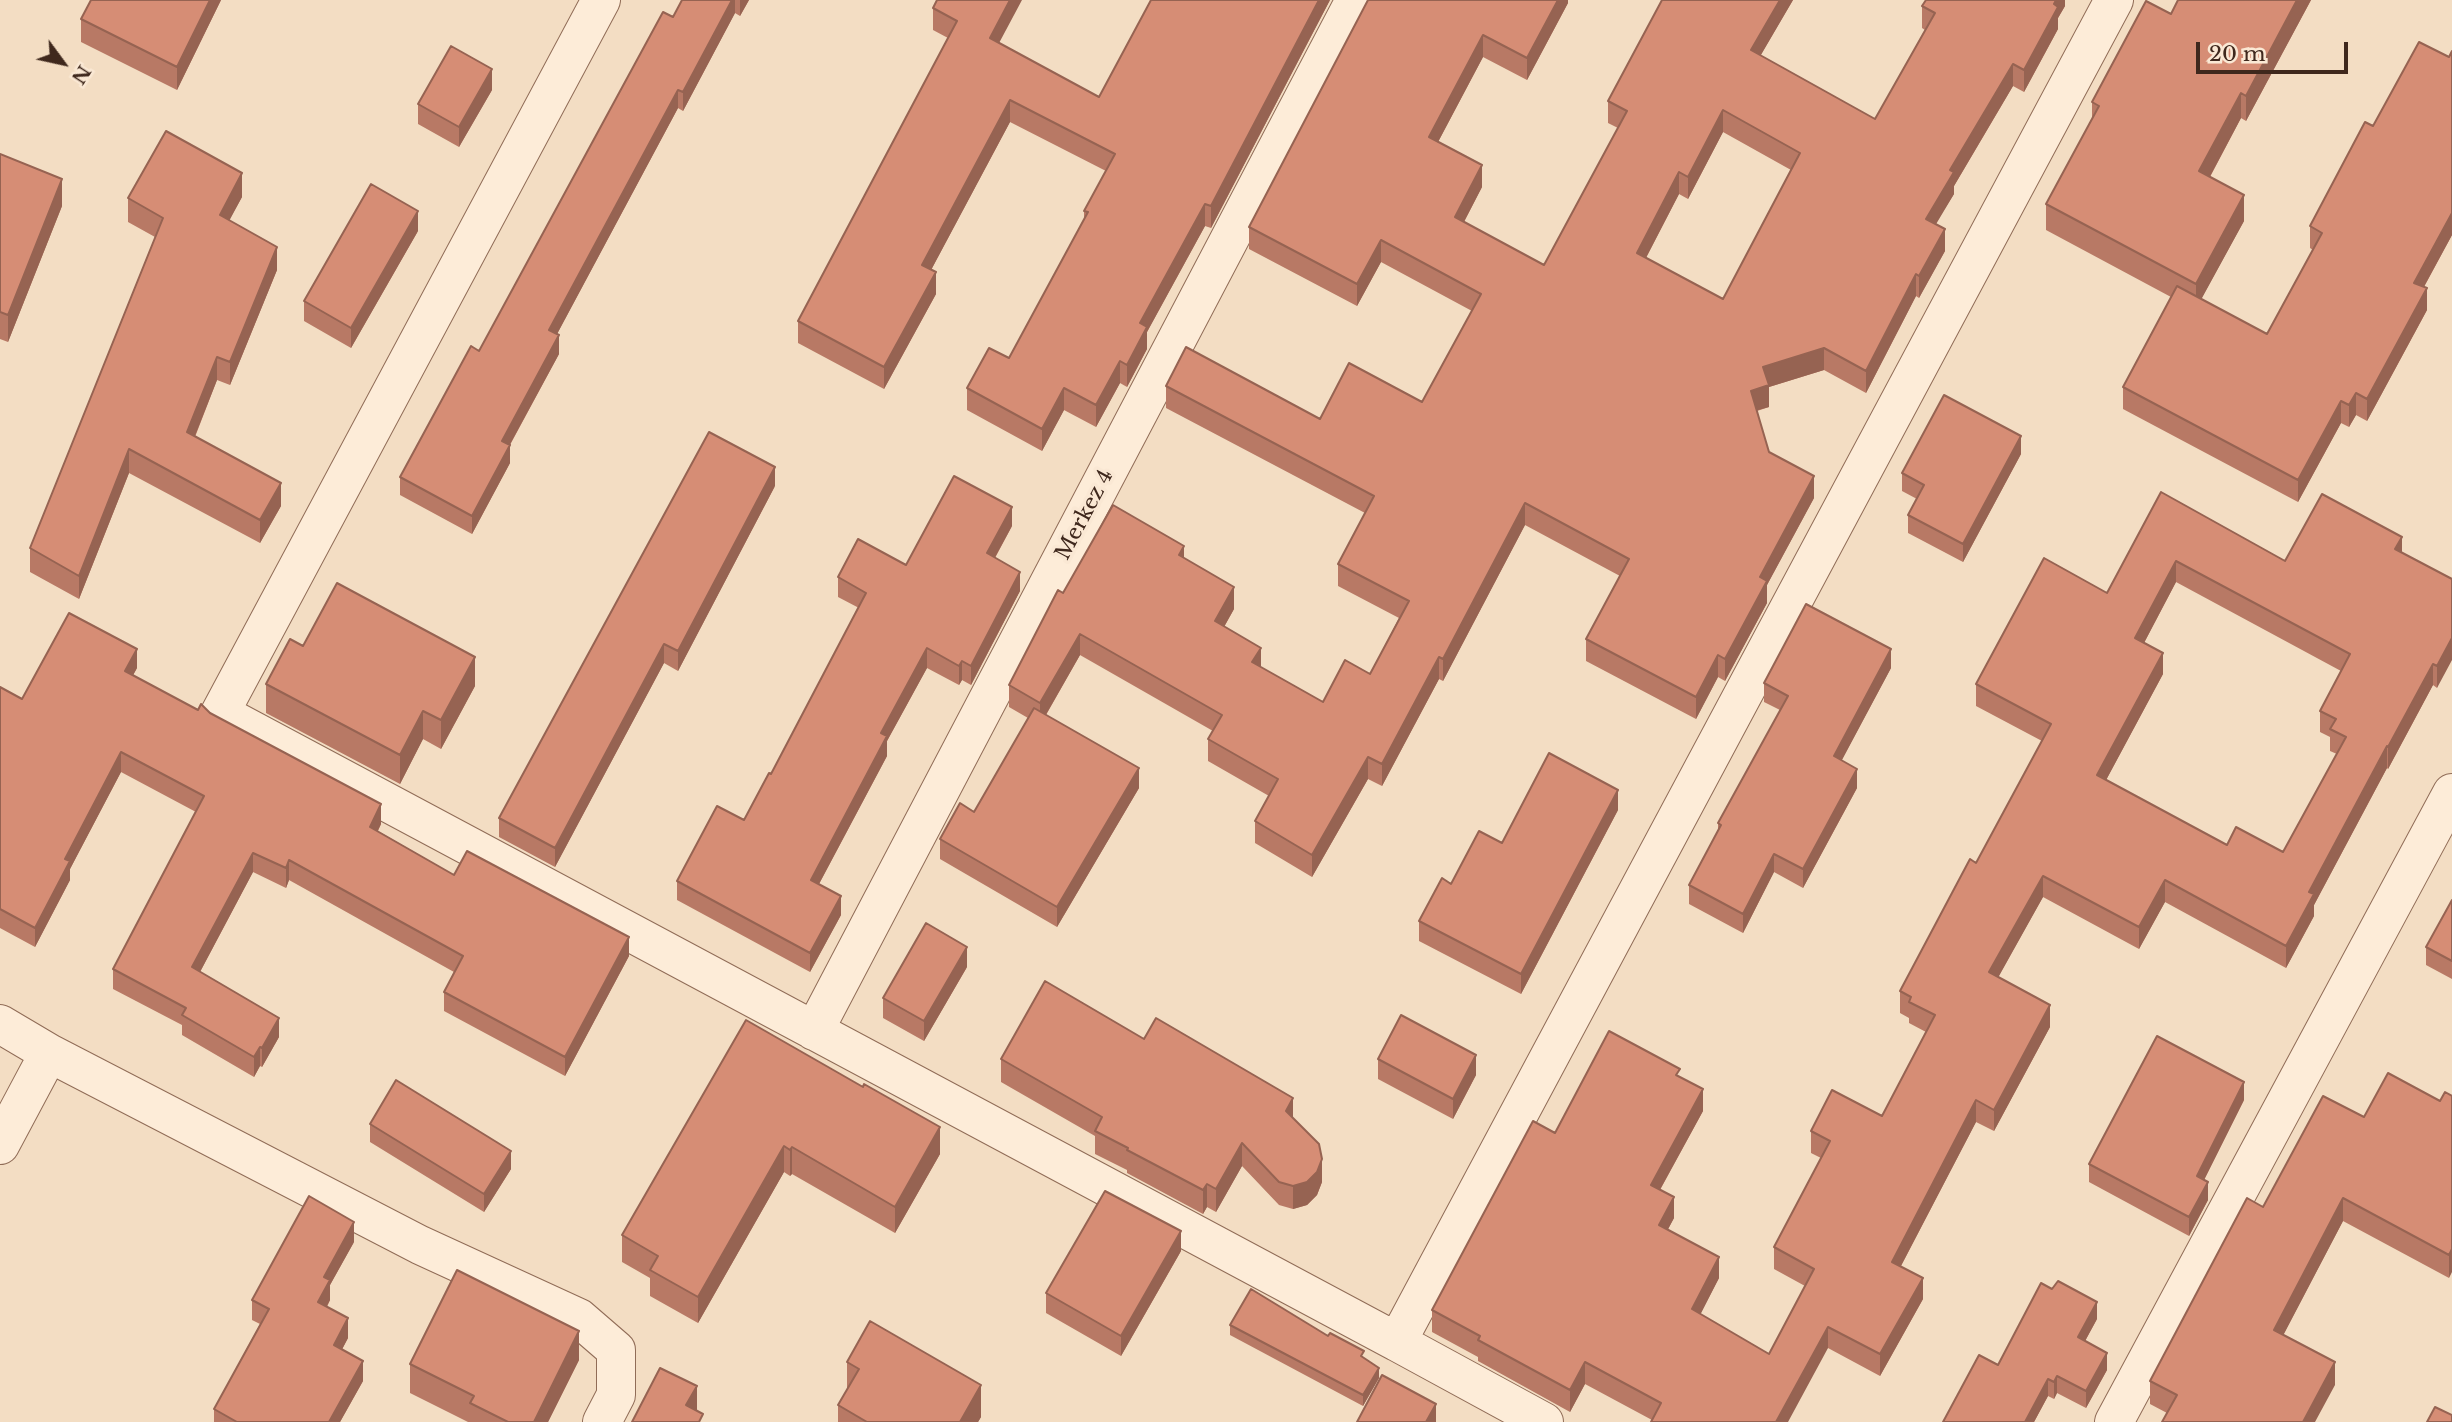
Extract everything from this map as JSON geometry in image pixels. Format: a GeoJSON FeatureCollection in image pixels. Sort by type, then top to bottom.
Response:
{"type":"FeatureCollection","features":[{"type":"Feature","properties":{"kind":"street"},"geometry":{"type":"LineString","coordinates":[[601,0],[220,713],[1544,1422]]}},
{"type":"Feature","properties":{"kind":"street","name":"Merkez 4"},"geometry":{"type":"LineString","coordinates":[[814,1031],[1356,0]]}},
{"type":"Feature","properties":{"kind":"street"},"geometry":{"type":"LineString","coordinates":[[1397,1342],[2115,0]]}},
{"type":"Feature","properties":{"kind":"street"},"geometry":{"type":"LineString","coordinates":[[2115,1422],[2452,793]]}},
{"type":"Feature","properties":{"kind":"street"},"geometry":{"type":"LineString","coordinates":[[0,1024],[49,1053],[420,1245],[579,1318],[616,1350],[616,1395],[602,1422]]}},
{"type":"Feature","properties":{"kind":"street"},"geometry":{"type":"LineString","coordinates":[[0,1145],[49,1053]]}},
{"type":"Feature","properties":{"kind":"building"},"geometry":{"type":"Polygon","coordinates":[[[91,0],[210,0],[177,67],[81,19],[91,0]]]}},
{"type":"Feature","properties":{"kind":"building"},"geometry":{"type":"Polygon","coordinates":[[[682,0],[732,0],[683,92],[678,90],[549,330],[559,335],[502,441],[510,445],[472,516],[400,477],[471,346],[479,351],[663,12],[673,17],[682,0]]]}},
{"type":"Feature","properties":{"kind":"building"},"geometry":{"type":"Polygon","coordinates":[[[937,0],[1010,0],[990,38],[1099,97],[1151,0],[1319,0],[1211,206],[1205,204],[1140,323],[1147,327],[1127,365],[1120,361],[1096,405],[1064,388],[1042,429],[967,388],[989,348],[1009,358],[1088,212],[1084,211],[1115,154],[1010,100],[922,265],[936,272],[884,367],[798,321],[957,21],[933,8],[937,0]]]}},
{"type":"Feature","properties":{"kind":"building"},"geometry":{"type":"Polygon","coordinates":[[[1368,0],[1558,0],[1527,58],[1483,35],[1429,137],[1482,165],[1455,217],[1544,265],[1627,111],[1608,101],[1662,0],[1780,0],[1751,50],[1875,119],[1935,13],[1922,6],[1926,0],[2056,0],[2054,4],[2058,7],[2024,70],[2013,64],[1950,170],[1954,172],[1926,219],[1945,229],[1919,276],[1916,274],[1866,371],[1824,348],[1763,367],[1769,385],[1751,391],[1769,452],[1814,476],[1760,577],[1767,581],[1725,659],[1718,655],[1696,697],[1586,639],[1629,559],[1525,503],[1443,659],[1439,657],[1382,764],[1368,757],[1312,855],[1255,821],[1278,779],[1208,739],[1222,715],[1080,634],[1040,703],[1009,685],[1058,590],[1063,593],[1113,505],[1184,546],[1179,555],[1234,587],[1215,621],[1261,648],[1252,662],[1323,702],[1345,660],[1370,674],[1409,601],[1338,564],[1374,496],[1166,386],[1186,347],[1320,419],[1349,363],[1422,402],[1481,294],[1381,240],[1357,284],[1249,227],[1368,0]],[[1723,110],[1688,177],[1679,172],[1637,253],[1723,299],[1800,153],[1723,110]]]}},
{"type":"Feature","properties":{"kind":"building"},"geometry":{"type":"Polygon","coordinates":[[[2178,0],[2297,0],[2246,96],[2241,93],[2199,171],[2244,195],[2196,284],[2046,204],[2099,106],[2092,102],[2146,1],[2171,14],[2178,0]]]}},
{"type":"Feature","properties":{"kind":"building"},"geometry":{"type":"Polygon","coordinates":[[[2419,42],[2449,57],[2452,51],[2452,213],[2414,283],[2427,288],[2367,399],[2356,393],[2349,405],[2341,401],[2298,480],[2123,387],[2177,286],[2267,334],[2322,233],[2310,226],[2365,122],[2373,126],[2419,42]]]}},
{"type":"Feature","properties":{"kind":"building"},"geometry":{"type":"Polygon","coordinates":[[[451,46],[492,69],[459,127],[418,104],[451,46]]]}},
{"type":"Feature","properties":{"kind":"building"},"geometry":{"type":"Polygon","coordinates":[[[166,131],[242,173],[220,215],[277,247],[230,362],[217,357],[187,432],[281,483],[260,520],[129,449],[79,576],[30,548],[163,218],[128,198],[166,131]]]}},
{"type":"Feature","properties":{"kind":"building"},"geometry":{"type":"Polygon","coordinates":[[[0,154],[62,179],[8,315],[0,312],[0,154]]]}},
{"type":"Feature","properties":{"kind":"building"},"geometry":{"type":"Polygon","coordinates":[[[371,184],[418,211],[351,328],[304,301],[371,184]]]}},
{"type":"Feature","properties":{"kind":"building"},"geometry":{"type":"Polygon","coordinates":[[[1944,395],[2021,436],[1963,544],[1908,515],[1924,485],[1902,473],[1944,395]]]}},
{"type":"Feature","properties":{"kind":"building"},"geometry":{"type":"Polygon","coordinates":[[[709,432],[775,467],[678,651],[664,644],[555,848],[499,818],[709,432]]]}},
{"type":"Feature","properties":{"kind":"building"},"geometry":{"type":"Polygon","coordinates":[[[954,476],[1012,507],[987,553],[1020,572],[971,666],[962,661],[959,666],[927,648],[881,733],[887,736],[811,880],[841,896],[810,953],[677,881],[717,806],[744,820],[769,773],[771,774],[866,593],[838,577],[858,539],[906,565],[954,476]]]}},
{"type":"Feature","properties":{"kind":"building"},"geometry":{"type":"Polygon","coordinates":[[[2161,492],[2285,561],[2322,494],[2402,537],[2395,549],[2452,579],[2452,638],[2437,666],[2433,664],[2387,746],[2309,892],[2314,894],[2286,946],[2165,880],[2139,927],[2043,876],[1989,972],[2050,1005],[1994,1110],[1976,1100],[1892,1262],[1923,1278],[1880,1354],[1828,1327],[1776,1422],[1651,1422],[1661,1403],[1585,1362],[1570,1390],[1478,1340],[1480,1336],[1432,1310],[1533,1121],[1555,1133],[1609,1031],[1680,1069],[1676,1075],[1703,1089],[1651,1185],[1674,1197],[1659,1225],[1719,1257],[1692,1309],[1769,1354],[1814,1269],[1774,1247],[1830,1141],[1811,1131],[1832,1090],[1882,1116],[1935,1015],[1909,1002],[1911,997],[1900,991],[1970,859],[1976,863],[2051,724],[1976,684],[2044,558],[2107,593],[2161,492]],[[2176,561],[2135,638],[2163,653],[2097,775],[2227,845],[2236,827],[2283,852],[2346,737],[2330,729],[2336,719],[2320,711],[2350,654],[2176,561]]]}},
{"type":"Feature","properties":{"kind":"building"},"geometry":{"type":"Polygon","coordinates":[[[337,583],[475,657],[441,720],[423,711],[400,755],[266,684],[290,639],[303,646],[337,583]]]}},
{"type":"Feature","properties":{"kind":"building"},"geometry":{"type":"Polygon","coordinates":[[[1806,604],[1891,649],[1834,756],[1857,769],[1803,869],[1774,854],[1743,914],[1689,885],[1721,825],[1718,823],[1788,696],[1764,683],[1806,604]]]}},
{"type":"Feature","properties":{"kind":"building"},"geometry":{"type":"Polygon","coordinates":[[[69,613],[137,649],[125,671],[198,710],[201,704],[210,713],[381,804],[370,827],[454,875],[467,851],[629,937],[565,1057],[444,992],[463,956],[289,860],[286,868],[253,853],[192,967],[279,1018],[254,1057],[182,1015],[186,1008],[113,969],[204,796],[121,752],[65,859],[70,861],[35,928],[0,909],[0,687],[22,699],[69,613]]]}},
{"type":"Feature","properties":{"kind":"building"},"geometry":{"type":"Polygon","coordinates":[[[1034,708],[1139,768],[1057,907],[940,839],[960,803],[974,812],[1034,708]]]}},
{"type":"Feature","properties":{"kind":"building"},"geometry":{"type":"Polygon","coordinates":[[[1549,753],[1618,790],[1521,974],[1419,921],[1442,878],[1451,884],[1479,831],[1502,843],[1549,753]]]}},
{"type":"Feature","properties":{"kind":"building"},"geometry":{"type":"Polygon","coordinates":[[[2452,900],[2452,961],[2426,947],[2452,900]]]}},
{"type":"Feature","properties":{"kind":"building"},"geometry":{"type":"Polygon","coordinates":[[[926,923],[967,947],[924,1021],[883,998],[926,923]]]}},
{"type":"Feature","properties":{"kind":"building"},"geometry":{"type":"Polygon","coordinates":[[[1045,981],[1144,1039],[1156,1018],[1293,1098],[1286,1111],[1319,1144],[1322,1159],[1317,1172],[1307,1182],[1293,1186],[1279,1182],[1242,1143],[1216,1189],[1207,1184],[1203,1190],[1095,1131],[1102,1117],[1001,1059],[1045,981]]]}},
{"type":"Feature","properties":{"kind":"building"},"geometry":{"type":"Polygon","coordinates":[[[1401,1015],[1476,1055],[1453,1099],[1378,1059],[1401,1015]]]}},
{"type":"Feature","properties":{"kind":"building"},"geometry":{"type":"Polygon","coordinates":[[[746,1020],[863,1087],[864,1084],[940,1127],[895,1207],[792,1147],[790,1150],[784,1146],[698,1297],[650,1270],[658,1256],[622,1235],[746,1020]]]}},
{"type":"Feature","properties":{"kind":"building"},"geometry":{"type":"Polygon","coordinates":[[[2157,1036],[2244,1082],[2197,1176],[2208,1182],[2189,1217],[2089,1164],[2157,1036]]]}},
{"type":"Feature","properties":{"kind":"building"},"geometry":{"type":"Polygon","coordinates":[[[2388,1073],[2440,1101],[2445,1092],[2452,1096],[2452,1249],[2449,1255],[2343,1198],[2274,1330],[2335,1362],[2303,1422],[2162,1422],[2177,1395],[2150,1381],[2247,1198],[2263,1207],[2323,1096],[2364,1117],[2388,1073]]]}},
{"type":"Feature","properties":{"kind":"building"},"geometry":{"type":"Polygon","coordinates":[[[396,1080],[511,1151],[484,1194],[370,1124],[396,1080]]]}},
{"type":"Feature","properties":{"kind":"building"},"geometry":{"type":"Polygon","coordinates":[[[1105,1191],[1181,1231],[1121,1336],[1046,1293],[1105,1191]]]}},
{"type":"Feature","properties":{"kind":"building"},"geometry":{"type":"Polygon","coordinates":[[[309,1196],[354,1222],[324,1277],[330,1280],[318,1302],[348,1318],[334,1345],[363,1361],[329,1422],[237,1422],[214,1409],[269,1309],[252,1300],[309,1196]]]}},
{"type":"Feature","properties":{"kind":"building"},"geometry":{"type":"Polygon","coordinates":[[[457,1270],[579,1331],[534,1422],[508,1422],[470,1403],[474,1396],[410,1364],[457,1270]]]}},
{"type":"Feature","properties":{"kind":"building"},"geometry":{"type":"Polygon","coordinates":[[[2058,1281],[2097,1302],[2078,1337],[2107,1353],[2086,1391],[2057,1376],[2054,1382],[2048,1379],[2025,1422],[1943,1422],[1979,1355],[1998,1365],[2041,1283],[2052,1289],[2058,1281]]]}},
{"type":"Feature","properties":{"kind":"building"},"geometry":{"type":"Polygon","coordinates":[[[1251,1289],[1328,1336],[1330,1333],[1364,1351],[1361,1356],[1379,1368],[1363,1395],[1230,1325],[1251,1289]]]}},
{"type":"Feature","properties":{"kind":"building"},"geometry":{"type":"Polygon","coordinates":[[[870,1321],[981,1385],[960,1422],[867,1422],[838,1405],[859,1369],[847,1362],[870,1321]]]}},
{"type":"Feature","properties":{"kind":"building"},"geometry":{"type":"Polygon","coordinates":[[[660,1368],[697,1386],[686,1405],[703,1414],[699,1422],[632,1422],[660,1368]]]}},
{"type":"Feature","properties":{"kind":"building"},"geometry":{"type":"Polygon","coordinates":[[[1382,1375],[1436,1404],[1426,1422],[1357,1422],[1382,1375]]]}},
{"type":"Feature","properties":{"kind":"building"},"geometry":{"type":"Polygon","coordinates":[[[2435,1407],[2452,1415],[2452,1422],[2427,1422],[2435,1407]]]}}]}
